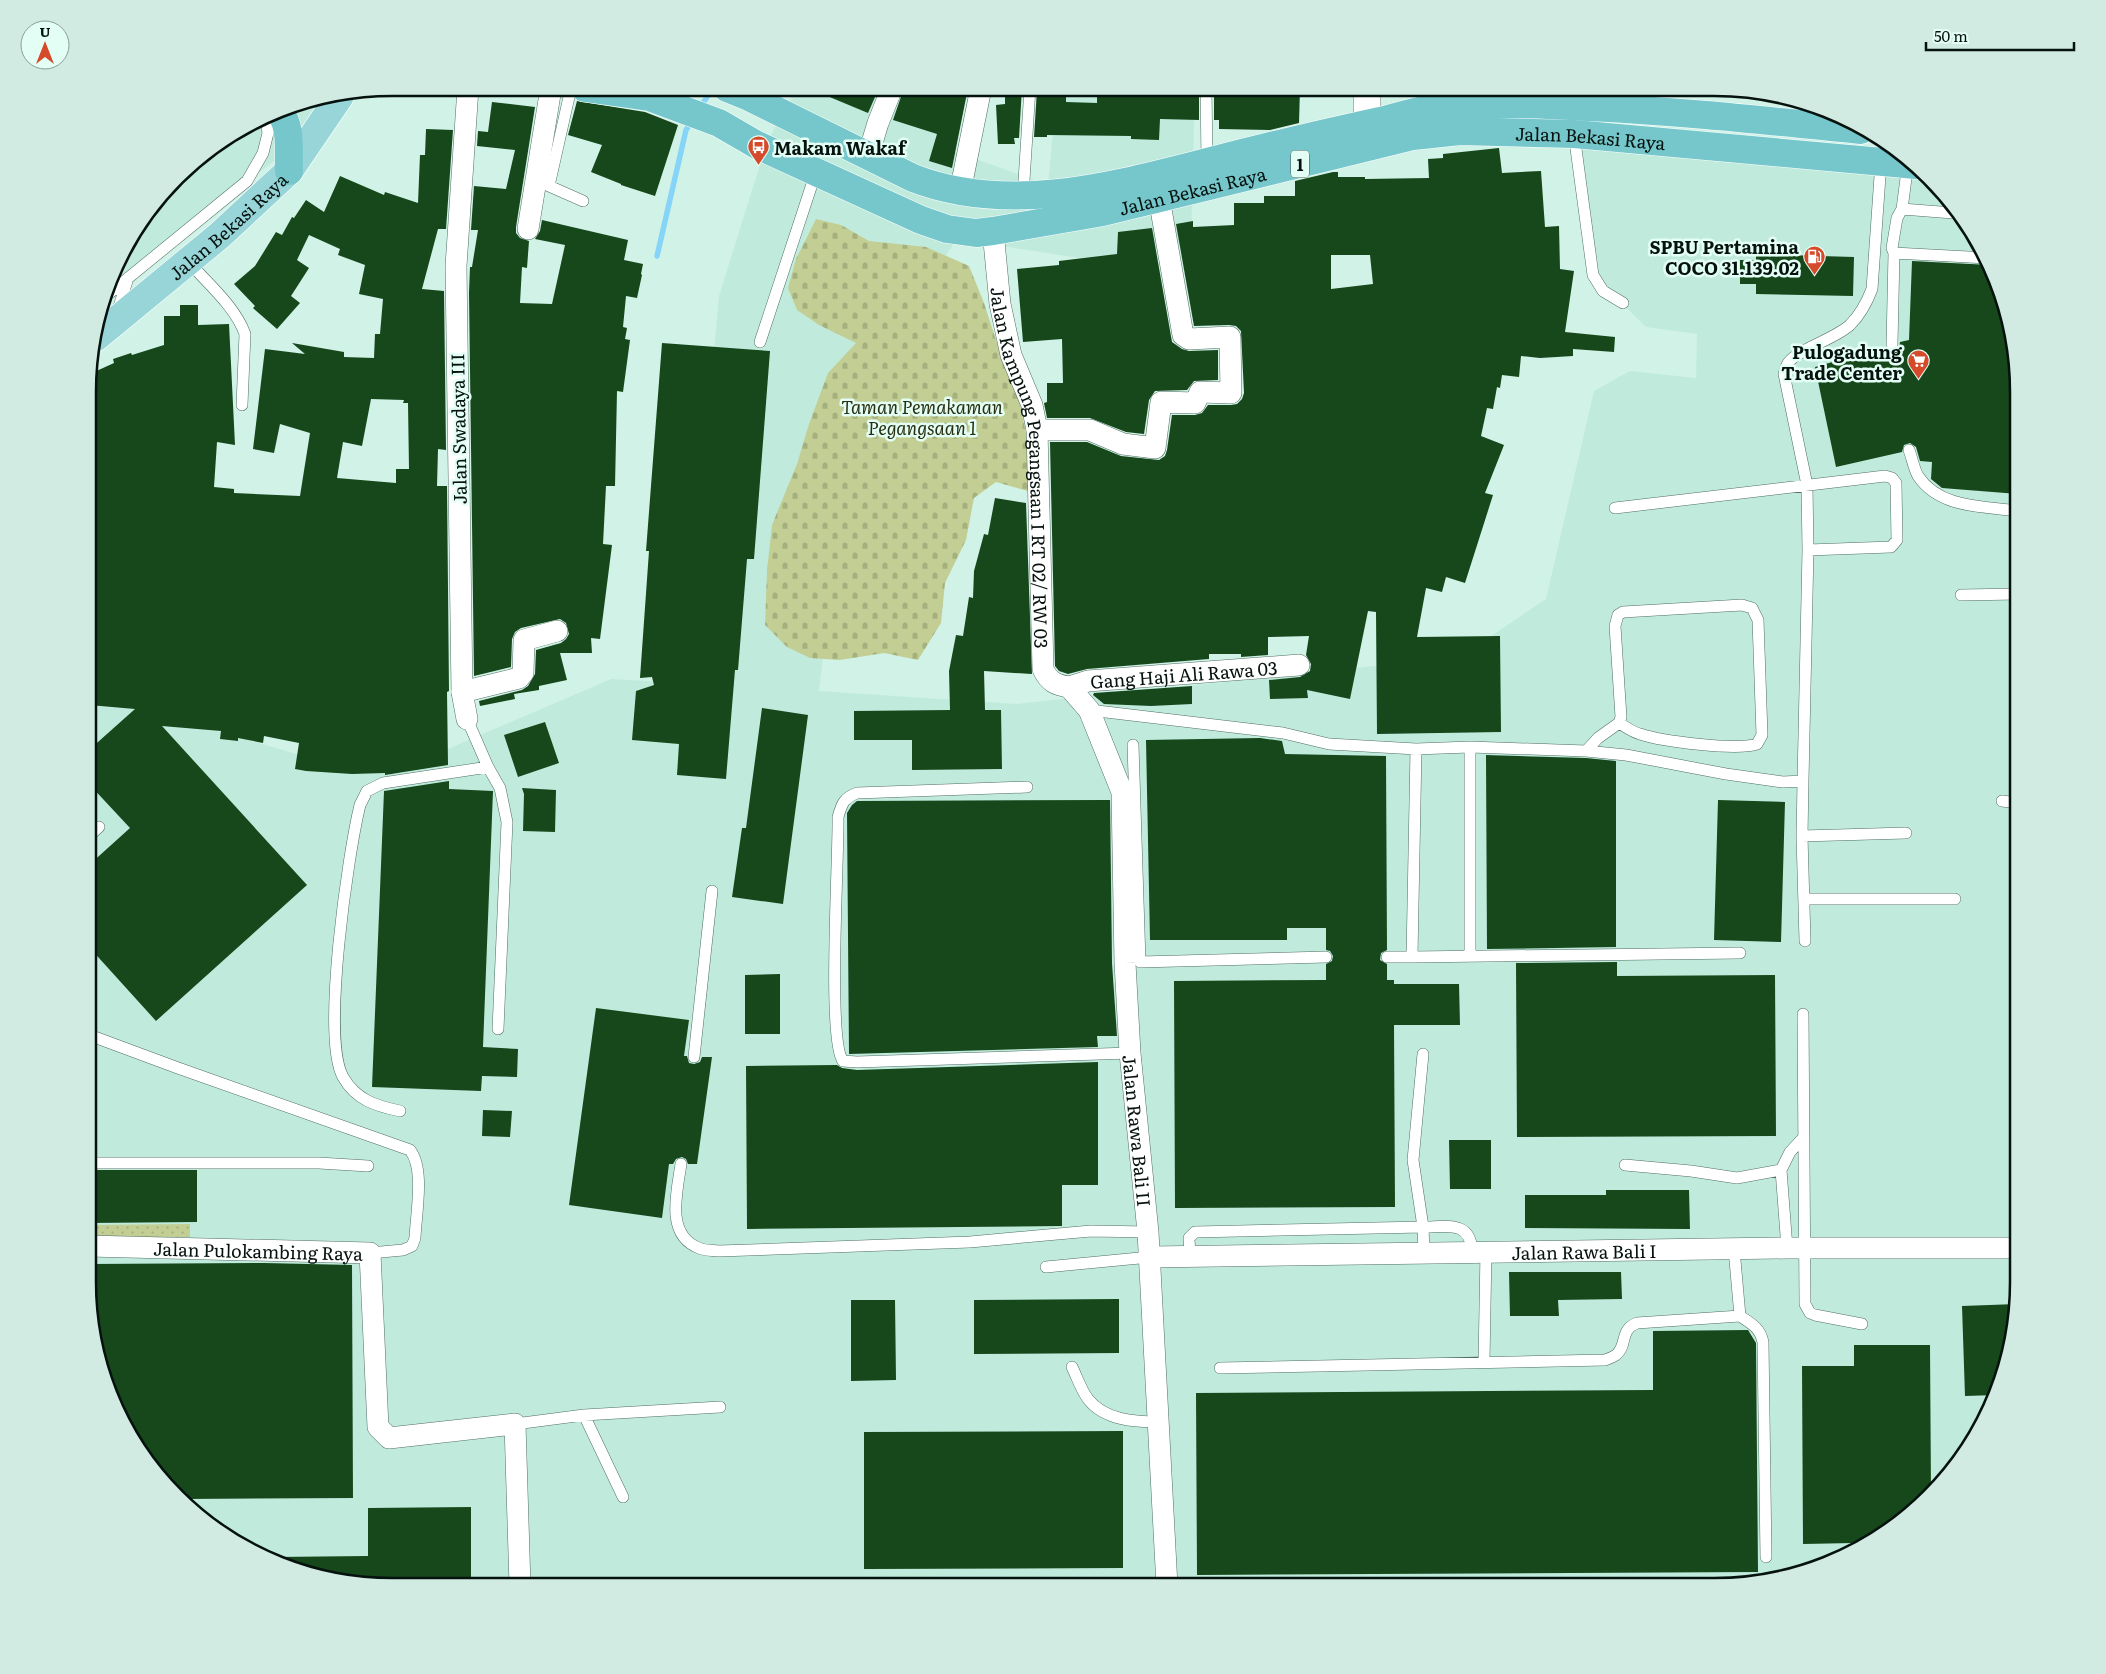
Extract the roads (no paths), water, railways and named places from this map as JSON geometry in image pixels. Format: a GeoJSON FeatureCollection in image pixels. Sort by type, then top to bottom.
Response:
{"type":"FeatureCollection","features":[{"type":"Feature","properties":{"kind":"highway","name":"Jalan Bekasi Raya"},"geometry":{"type":"LineString","coordinates":[[642,96],[719,123],[757,145],[921,220],[938,226],[976,233],[1104,212],[1433,133],[1460,131],[1574,134],[1901,163]]}},
{"type":"Feature","properties":{"kind":"highway","name":"Jalan Bekasi Raya"},"geometry":{"type":"LineString","coordinates":[[753,96],[913,178],[958,192],[1023,196],[1056,194],[1149,178],[1207,162],[1370,124],[1406,113],[1435,108],[1551,105],[1645,99],[1847,128]]}},
{"type":"Feature","properties":{"kind":"highway"},"geometry":{"type":"LineString","coordinates":[[284,117],[287,131],[289,171]]}},
{"type":"Feature","properties":{"kind":"main road","name":"Jalan Bekasi Raya"},"geometry":{"type":"LineString","coordinates":[[103,330],[220,235],[289,171],[336,102]]}},
{"type":"Feature","properties":{"kind":"street","name":"Jalan Swadaya III"},"geometry":{"type":"LineString","coordinates":[[467,96],[456,266],[462,692],[467,719]]}},
{"type":"Feature","properties":{"kind":"street"},"geometry":{"type":"LineString","coordinates":[[528,229],[550,96]]}},
{"type":"Feature","properties":{"kind":"street"},"geometry":{"type":"LineString","coordinates":[[868,156],[889,96]]}},
{"type":"Feature","properties":{"kind":"street"},"geometry":{"type":"LineString","coordinates":[[958,192],[963,178],[979,96]]}},
{"type":"Feature","properties":{"kind":"street"},"geometry":{"type":"LineString","coordinates":[[1365,96],[1370,124]]}},
{"type":"Feature","properties":{"kind":"street"},"geometry":{"type":"LineString","coordinates":[[1037,430],[1090,430],[1123,444],[1155,448],[1161,402],[1195,403],[1200,392],[1231,393],[1230,337],[1189,339],[1183,335],[1159,198]]}},
{"type":"Feature","properties":{"kind":"street","name":"Jalan Kampung Pegangsaan I RT 02/ RW 03"},"geometry":{"type":"LineString","coordinates":[[993,231],[1001,312],[1011,355],[1032,405],[1037,430],[1043,670],[1047,679],[1055,684],[1070,687]]}},
{"type":"Feature","properties":{"kind":"street"},"geometry":{"type":"LineString","coordinates":[[462,692],[519,678],[523,673],[524,640],[557,631]]}},
{"type":"Feature","properties":{"kind":"street","name":"Gang Haji Ali Rawa 03"},"geometry":{"type":"LineString","coordinates":[[1070,687],[1102,679],[1299,665]]}},
{"type":"Feature","properties":{"kind":"street","name":"Jalan Rawa Bali II"},"geometry":{"type":"LineString","coordinates":[[1070,687],[1089,710],[1122,792],[1125,962],[1130,1053],[1150,1257],[1167,1578]]}},
{"type":"Feature","properties":{"kind":"street","name":"Jalan Pulokambing Raya"},"geometry":{"type":"LineString","coordinates":[[96,1246],[370,1253],[376,1417],[378,1427],[389,1438],[515,1424]]}},
{"type":"Feature","properties":{"kind":"street","name":"Jalan Rawa Bali I"},"geometry":{"type":"LineString","coordinates":[[1150,1257],[1796,1248],[2010,1248]]}},
{"type":"Feature","properties":{"kind":"street"},"geometry":{"type":"LineString","coordinates":[[515,1424],[520,1578]]}},
{"type":"Feature","properties":{"kind":"lane"},"geometry":{"type":"LineString","coordinates":[[569,96],[549,186],[583,201]]}},
{"type":"Feature","properties":{"kind":"lane"},"geometry":{"type":"LineString","coordinates":[[1023,196],[1029,96]]}},
{"type":"Feature","properties":{"kind":"lane"},"geometry":{"type":"LineString","coordinates":[[1206,96],[1207,162]]}},
{"type":"Feature","properties":{"kind":"lane"},"geometry":{"type":"LineString","coordinates":[[1370,124],[1374,96]]}},
{"type":"Feature","properties":{"kind":"lane"},"geometry":{"type":"LineString","coordinates":[[116,288],[246,181],[263,153],[268,133],[267,124]]}},
{"type":"Feature","properties":{"kind":"lane"},"geometry":{"type":"LineString","coordinates":[[1574,134],[1593,275],[1603,290],[1623,303]]}},
{"type":"Feature","properties":{"kind":"lane"},"geometry":{"type":"LineString","coordinates":[[1806,941],[1806,900],[1802,836],[1808,550],[1807,485],[1784,374],[1788,363],[1798,355],[1829,339],[1850,325],[1864,308],[1872,289],[1881,162]]}},
{"type":"Feature","properties":{"kind":"lane"},"geometry":{"type":"LineString","coordinates":[[1892,345],[1894,253],[1892,248],[1897,218],[1902,209],[1909,170]]}},
{"type":"Feature","properties":{"kind":"lane"},"geometry":{"type":"LineString","coordinates":[[760,342],[817,171]]}},
{"type":"Feature","properties":{"kind":"lane"},"geometry":{"type":"LineString","coordinates":[[1902,209],[1949,213]]}},
{"type":"Feature","properties":{"kind":"lane"},"geometry":{"type":"LineString","coordinates":[[1894,253],[1977,257]]}},
{"type":"Feature","properties":{"kind":"lane"},"geometry":{"type":"LineString","coordinates":[[188,262],[230,308],[245,334],[242,405]]}},
{"type":"Feature","properties":{"kind":"lane"},"geometry":{"type":"LineString","coordinates":[[104,326],[128,276]]}},
{"type":"Feature","properties":{"kind":"lane"},"geometry":{"type":"LineString","coordinates":[[1909,450],[1918,475],[1933,493],[1954,502],[2010,510]]}},
{"type":"Feature","properties":{"kind":"lane"},"geometry":{"type":"LineString","coordinates":[[1615,508],[1885,476],[1892,478],[1896,483],[1897,540],[1891,547],[1808,550]]}},
{"type":"Feature","properties":{"kind":"lane"},"geometry":{"type":"LineString","coordinates":[[1961,595],[2010,593]]}},
{"type":"Feature","properties":{"kind":"lane"},"geometry":{"type":"LineString","coordinates":[[1586,751],[1598,738],[1619,723],[1621,716],[1615,626],[1618,615],[1623,612],[1742,606],[1752,608],[1758,620],[1762,736],[1757,744],[1713,746],[1666,739],[1641,735],[1619,723]]}},
{"type":"Feature","properties":{"kind":"lane"},"geometry":{"type":"LineString","coordinates":[[1089,710],[1283,733],[1329,744],[1416,749],[1470,747],[1586,751],[1626,755],[1726,774],[1783,782],[1804,781]]}},
{"type":"Feature","properties":{"kind":"lane","name":"Jalan Swadaya III"},"geometry":{"type":"LineString","coordinates":[[467,719],[500,788],[507,822],[498,1029]]}},
{"type":"Feature","properties":{"kind":"lane"},"geometry":{"type":"LineString","coordinates":[[1133,745],[1140,962],[1326,957]]}},
{"type":"Feature","properties":{"kind":"lane"},"geometry":{"type":"LineString","coordinates":[[1470,747],[1470,957]]}},
{"type":"Feature","properties":{"kind":"lane"},"geometry":{"type":"LineString","coordinates":[[1412,957],[1416,749]]}},
{"type":"Feature","properties":{"kind":"lane"},"geometry":{"type":"LineString","coordinates":[[400,1111],[364,1101],[352,1090],[342,1076],[335,1041],[334,1008],[342,923],[358,813],[366,791],[382,783],[488,766]]}},
{"type":"Feature","properties":{"kind":"lane"},"geometry":{"type":"LineString","coordinates":[[1027,787],[857,793],[847,797],[842,803],[838,816],[835,1003],[837,1046],[840,1057],[843,1060],[857,1062],[1130,1053]]}},
{"type":"Feature","properties":{"kind":"lane"},"geometry":{"type":"LineString","coordinates":[[2002,801],[2010,802]]}},
{"type":"Feature","properties":{"kind":"lane"},"geometry":{"type":"LineString","coordinates":[[96,830],[99,827]]}},
{"type":"Feature","properties":{"kind":"lane"},"geometry":{"type":"LineString","coordinates":[[1802,836],[1906,833]]}},
{"type":"Feature","properties":{"kind":"lane"},"geometry":{"type":"LineString","coordinates":[[694,1057],[712,891]]}},
{"type":"Feature","properties":{"kind":"lane"},"geometry":{"type":"LineString","coordinates":[[1806,900],[1955,899]]}},
{"type":"Feature","properties":{"kind":"lane"},"geometry":{"type":"LineString","coordinates":[[1387,957],[1740,953]]}},
{"type":"Feature","properties":{"kind":"lane"},"geometry":{"type":"LineString","coordinates":[[1796,1248],[1804,1138],[1803,1014]]}},
{"type":"Feature","properties":{"kind":"lane"},"geometry":{"type":"LineString","coordinates":[[96,1037],[178,1068],[410,1150],[416,1158],[418,1170],[415,1238],[412,1246],[403,1250],[370,1253]]}},
{"type":"Feature","properties":{"kind":"lane"},"geometry":{"type":"LineString","coordinates":[[1423,1054],[1413,1160],[1423,1226],[1424,1252]]}},
{"type":"Feature","properties":{"kind":"lane"},"geometry":{"type":"LineString","coordinates":[[1804,1138],[1790,1152],[1781,1170],[1804,1280],[1807,1309],[1815,1315],[1862,1324]]}},
{"type":"Feature","properties":{"kind":"lane"},"geometry":{"type":"LineString","coordinates":[[96,1163],[320,1163],[368,1166]]}},
{"type":"Feature","properties":{"kind":"lane"},"geometry":{"type":"LineString","coordinates":[[681,1164],[676,1206],[677,1226],[688,1242],[700,1249],[719,1251],[970,1242],[1091,1231],[1148,1232]]}},
{"type":"Feature","properties":{"kind":"lane"},"geometry":{"type":"LineString","coordinates":[[1625,1165],[1691,1171],[1738,1178],[1781,1170]]}},
{"type":"Feature","properties":{"kind":"lane"},"geometry":{"type":"LineString","coordinates":[[1190,1256],[1189,1238],[1195,1232],[1423,1226],[1458,1227],[1466,1231],[1479,1252],[1484,1362]]}},
{"type":"Feature","properties":{"kind":"lane"},"geometry":{"type":"LineString","coordinates":[[1734,1249],[1740,1316]]}},
{"type":"Feature","properties":{"kind":"lane"},"geometry":{"type":"LineString","coordinates":[[1046,1267],[1150,1257]]}},
{"type":"Feature","properties":{"kind":"lane"},"geometry":{"type":"LineString","coordinates":[[1220,1368],[1605,1360],[1616,1355],[1622,1346],[1629,1326],[1637,1323],[1740,1316],[1756,1326],[1761,1332],[1763,1342],[1766,1557]]}},
{"type":"Feature","properties":{"kind":"lane"},"geometry":{"type":"LineString","coordinates":[[1072,1367],[1087,1398],[1094,1406],[1123,1420],[1158,1422]]}},
{"type":"Feature","properties":{"kind":"lane"},"geometry":{"type":"LineString","coordinates":[[515,1424],[584,1415],[720,1408]]}},
{"type":"Feature","properties":{"kind":"lane"},"geometry":{"type":"LineString","coordinates":[[584,1415],[623,1497]]}},
{"type":"Feature","properties":{"kind":"waterway"},"geometry":{"type":"LineString","coordinates":[[699,109],[708,96]]}},
{"type":"Feature","properties":{"kind":"waterway"},"geometry":{"type":"LineString","coordinates":[[657,256],[686,130],[692,121]]}},
{"type":"Feature","properties":{"kind":"place","name":"Makam Wakaf"},"geometry":{"type":"Point","coordinates":[758,166]}},
{"type":"Feature","properties":{"kind":"place","name":"SPBU Pertamina COCO 31.139.02"},"geometry":{"type":"Point","coordinates":[1815,275]}},
{"type":"Feature","properties":{"kind":"place","name":"Pulogadung Trade Center"},"geometry":{"type":"Point","coordinates":[1918,380]}},
{"type":"Feature","properties":{"kind":"park label","name":"Taman Pemakaman Pegangsaan 1"},"geometry":{"type":"Point","coordinates":[922,416]}}]}
